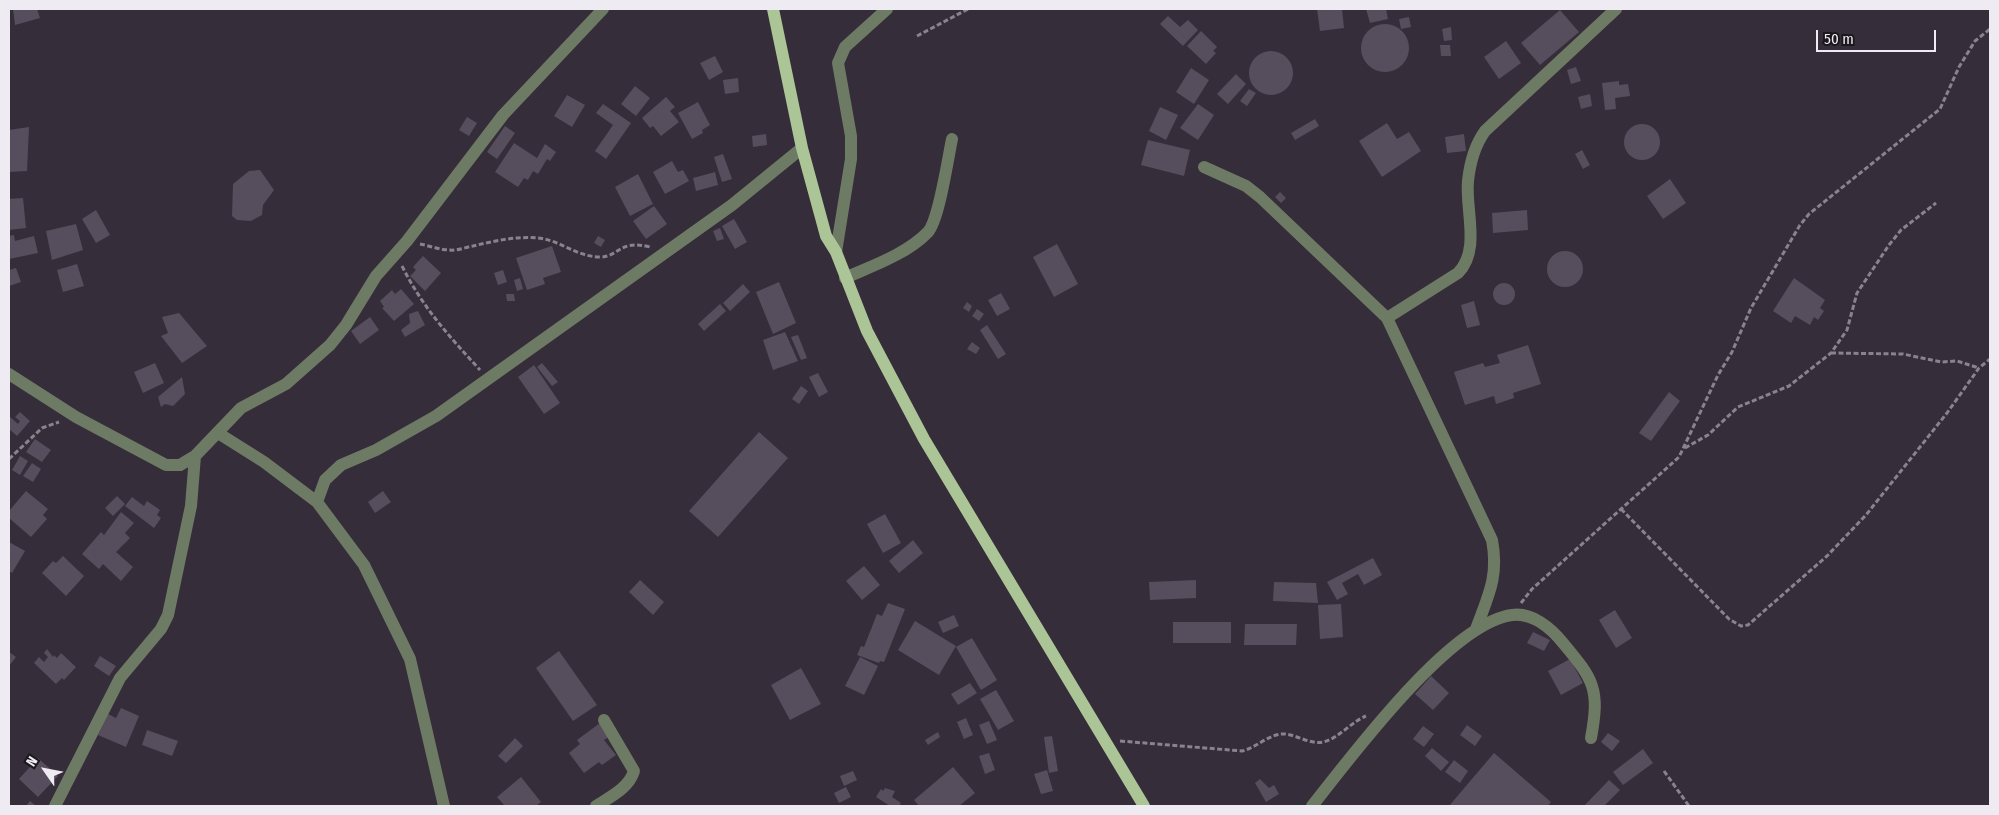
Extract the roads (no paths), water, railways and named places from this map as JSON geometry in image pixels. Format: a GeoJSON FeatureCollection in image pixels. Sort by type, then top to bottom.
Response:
{"type":"FeatureCollection","features":[{"type":"Feature","properties":{"kind":"main road"},"geometry":{"type":"LineString","coordinates":[[773,9],[802,148],[826,236],[836,252],[844,278],[867,331],[924,439],[1144,806]]}},
{"type":"Feature","properties":{"kind":"street"},"geometry":{"type":"LineString","coordinates":[[9,374],[76,417],[166,465],[180,465],[195,456],[241,408],[286,384],[330,345],[346,325],[376,276],[407,241],[503,115],[602,9]]}},
{"type":"Feature","properties":{"kind":"street"},"geometry":{"type":"LineString","coordinates":[[836,252],[846,197],[851,144],[838,63],[845,47],[887,9]]}},
{"type":"Feature","properties":{"kind":"street"},"geometry":{"type":"LineString","coordinates":[[1387,318],[1458,274],[1464,267],[1470,232],[1468,182],[1472,156],[1478,141],[1486,130],[1616,9]]}},
{"type":"Feature","properties":{"kind":"street"},"geometry":{"type":"LineString","coordinates":[[844,278],[895,255],[929,231],[942,188],[952,140]]}},
{"type":"Feature","properties":{"kind":"street"},"geometry":{"type":"LineString","coordinates":[[317,502],[325,480],[341,465],[376,450],[436,416],[732,205],[802,148]]}},
{"type":"Feature","properties":{"kind":"street"},"geometry":{"type":"LineString","coordinates":[[1204,167],[1246,186],[1260,197],[1387,318],[1492,540],[1496,561],[1494,579],[1476,629]]}},
{"type":"Feature","properties":{"kind":"street"},"geometry":{"type":"LineString","coordinates":[[218,433],[264,462],[317,502],[364,565],[410,659],[444,806]]}},
{"type":"Feature","properties":{"kind":"street"},"geometry":{"type":"LineString","coordinates":[[55,806],[120,678],[161,629],[168,615],[191,506],[195,456]]}},
{"type":"Feature","properties":{"kind":"street"},"geometry":{"type":"LineString","coordinates":[[1312,806],[1374,729],[1427,671],[1450,649],[1476,629],[1511,615],[1528,616],[1548,628],[1588,674],[1595,693],[1596,710],[1591,738]]}},
{"type":"Feature","properties":{"kind":"street"},"geometry":{"type":"LineString","coordinates":[[596,806],[626,785],[631,780],[634,771],[604,720]]}}]}
